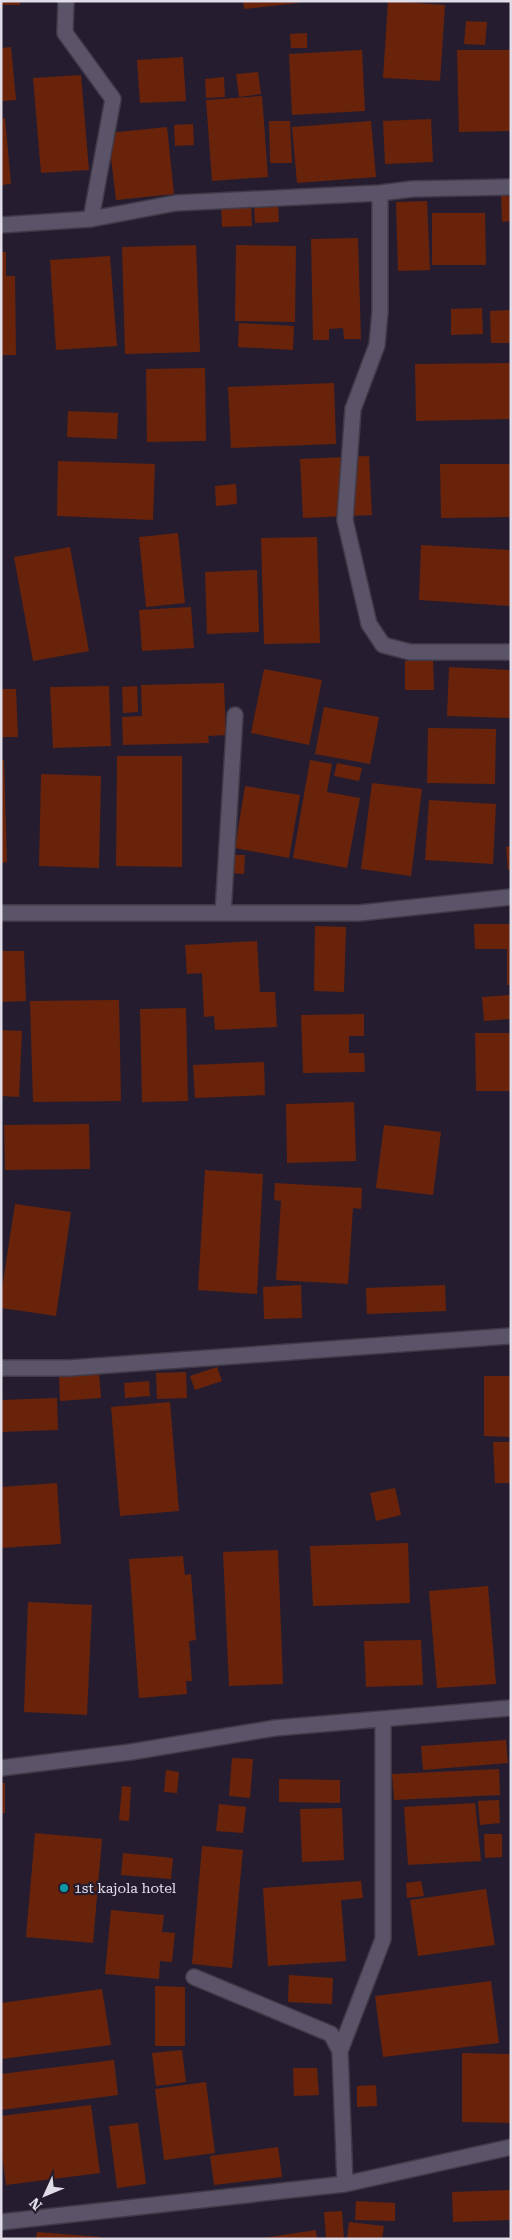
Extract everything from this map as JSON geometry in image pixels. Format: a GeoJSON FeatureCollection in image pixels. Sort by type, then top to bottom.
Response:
{"type":"FeatureCollection","features":[{"type":"Feature","properties":{"kind":"street"},"geometry":{"type":"LineString","coordinates":[[66,1],[65,33],[113,100],[92,219]]}},
{"type":"Feature","properties":{"kind":"street"},"geometry":{"type":"LineString","coordinates":[[1,225],[92,219],[176,203],[380,193],[412,189],[511,187]]}},
{"type":"Feature","properties":{"kind":"street"},"geometry":{"type":"LineString","coordinates":[[380,193],[380,312],[377,345],[353,409],[345,520],[369,624],[382,645],[410,652],[511,652]]}},
{"type":"Feature","properties":{"kind":"street"},"geometry":{"type":"LineString","coordinates":[[223,913],[235,715]]}},
{"type":"Feature","properties":{"kind":"street"},"geometry":{"type":"LineString","coordinates":[[1,913],[360,912],[511,897]]}},
{"type":"Feature","properties":{"kind":"street"},"geometry":{"type":"LineString","coordinates":[[1,1368],[69,1368],[511,1336]]}},
{"type":"Feature","properties":{"kind":"street"},"geometry":{"type":"LineString","coordinates":[[1,1768],[131,1752],[275,1728],[511,1708]]}},
{"type":"Feature","properties":{"kind":"street"},"geometry":{"type":"LineString","coordinates":[[340,2051],[383,1939],[383,1719]]}},
{"type":"Feature","properties":{"kind":"street"},"geometry":{"type":"LineString","coordinates":[[194,1977],[332,2034],[340,2051],[345,2184]]}},
{"type":"Feature","properties":{"kind":"street"},"geometry":{"type":"LineString","coordinates":[[1,2222],[345,2184],[511,2146]]}},
{"type":"Feature","properties":{"kind":"building"},"geometry":{"type":"Polygon","coordinates":[[[1,1],[20,1],[20,5],[1,5],[1,1]]]}},
{"type":"Feature","properties":{"kind":"building"},"geometry":{"type":"Polygon","coordinates":[[[243,1],[298,1],[298,3],[244,9],[243,1]]]}},
{"type":"Feature","properties":{"kind":"building"},"geometry":{"type":"Polygon","coordinates":[[[388,1],[445,5],[440,81],[383,78],[388,1]]]}},
{"type":"Feature","properties":{"kind":"building"},"geometry":{"type":"Polygon","coordinates":[[[466,21],[487,22],[485,45],[464,44],[466,21]]]}},
{"type":"Feature","properties":{"kind":"building"},"geometry":{"type":"Polygon","coordinates":[[[307,33],[307,48],[291,48],[290,34],[307,33]]]}},
{"type":"Feature","properties":{"kind":"building"},"geometry":{"type":"Polygon","coordinates":[[[11,47],[16,100],[1,101],[1,48],[11,47]]]}},
{"type":"Feature","properties":{"kind":"building"},"geometry":{"type":"Polygon","coordinates":[[[362,50],[365,111],[292,115],[289,54],[362,50]]]}},
{"type":"Feature","properties":{"kind":"building"},"geometry":{"type":"Polygon","coordinates":[[[457,50],[511,50],[511,131],[459,132],[457,50]]]}},
{"type":"Feature","properties":{"kind":"building"},"geometry":{"type":"Polygon","coordinates":[[[183,57],[186,101],[140,103],[137,60],[183,57]]]}},
{"type":"Feature","properties":{"kind":"building"},"geometry":{"type":"Polygon","coordinates":[[[258,72],[261,94],[239,97],[236,74],[258,72]]]}},
{"type":"Feature","properties":{"kind":"building"},"geometry":{"type":"Polygon","coordinates":[[[81,75],[89,170],[41,173],[33,78],[81,75]]]}},
{"type":"Feature","properties":{"kind":"building"},"geometry":{"type":"Polygon","coordinates":[[[224,77],[225,97],[206,98],[205,79],[224,77]]]}},
{"type":"Feature","properties":{"kind":"building"},"geometry":{"type":"Polygon","coordinates":[[[262,96],[268,177],[212,181],[206,100],[262,96]]]}},
{"type":"Feature","properties":{"kind":"building"},"geometry":{"type":"Polygon","coordinates":[[[5,118],[11,184],[1,185],[1,119],[5,118]]]}},
{"type":"Feature","properties":{"kind":"building"},"geometry":{"type":"Polygon","coordinates":[[[431,119],[433,162],[385,164],[383,121],[431,119]]]}},
{"type":"Feature","properties":{"kind":"building"},"geometry":{"type":"Polygon","coordinates":[[[269,121],[290,121],[292,163],[270,163],[269,121]]]}},
{"type":"Feature","properties":{"kind":"building"},"geometry":{"type":"Polygon","coordinates":[[[371,121],[376,177],[297,183],[292,127],[371,121]]]}},
{"type":"Feature","properties":{"kind":"building"},"geometry":{"type":"Polygon","coordinates":[[[193,124],[194,145],[175,146],[174,125],[193,124]]]}},
{"type":"Feature","properties":{"kind":"building"},"geometry":{"type":"Polygon","coordinates":[[[167,127],[174,194],[116,200],[108,133],[167,127]]]}},
{"type":"Feature","properties":{"kind":"building"},"geometry":{"type":"Polygon","coordinates":[[[501,193],[511,193],[511,221],[502,222],[501,193]]]}},
{"type":"Feature","properties":{"kind":"building"},"geometry":{"type":"Polygon","coordinates":[[[427,201],[430,270],[398,271],[396,202],[427,201]]]}},
{"type":"Feature","properties":{"kind":"building"},"geometry":{"type":"Polygon","coordinates":[[[251,203],[252,226],[222,227],[221,205],[251,203]]]}},
{"type":"Feature","properties":{"kind":"building"},"geometry":{"type":"Polygon","coordinates":[[[278,205],[279,222],[255,223],[254,206],[278,205]]]}},
{"type":"Feature","properties":{"kind":"building"},"geometry":{"type":"Polygon","coordinates":[[[432,213],[485,213],[486,265],[432,265],[432,213]]]}},
{"type":"Feature","properties":{"kind":"building"},"geometry":{"type":"Polygon","coordinates":[[[358,238],[361,339],[344,339],[343,328],[329,329],[329,340],[313,340],[311,239],[358,238]]]}},
{"type":"Feature","properties":{"kind":"building"},"geometry":{"type":"Polygon","coordinates":[[[196,245],[200,352],[125,354],[122,247],[196,245]]]}},
{"type":"Feature","properties":{"kind":"building"},"geometry":{"type":"Polygon","coordinates":[[[236,245],[296,246],[295,322],[235,321],[236,245]]]}},
{"type":"Feature","properties":{"kind":"building"},"geometry":{"type":"Polygon","coordinates":[[[1,252],[6,252],[6,276],[15,276],[16,355],[1,355],[1,252]]]}},
{"type":"Feature","properties":{"kind":"building"},"geometry":{"type":"Polygon","coordinates":[[[110,256],[117,346],[56,350],[50,260],[110,256]]]}},
{"type":"Feature","properties":{"kind":"building"},"geometry":{"type":"Polygon","coordinates":[[[482,308],[483,334],[451,335],[451,309],[482,308]]]}},
{"type":"Feature","properties":{"kind":"building"},"geometry":{"type":"Polygon","coordinates":[[[511,310],[511,343],[491,343],[490,311],[511,310]]]}},
{"type":"Feature","properties":{"kind":"building"},"geometry":{"type":"Polygon","coordinates":[[[239,323],[294,326],[293,350],[238,347],[239,323]]]}},
{"type":"Feature","properties":{"kind":"building"},"geometry":{"type":"Polygon","coordinates":[[[511,363],[511,419],[416,421],[415,364],[511,363]]]}},
{"type":"Feature","properties":{"kind":"building"},"geometry":{"type":"Polygon","coordinates":[[[205,368],[206,441],[147,442],[146,369],[205,368]]]}},
{"type":"Feature","properties":{"kind":"building"},"geometry":{"type":"Polygon","coordinates":[[[334,383],[336,444],[231,448],[228,387],[334,383]]]}},
{"type":"Feature","properties":{"kind":"building"},"geometry":{"type":"Polygon","coordinates":[[[68,411],[118,413],[117,439],[67,437],[68,411]]]}},
{"type":"Feature","properties":{"kind":"building"},"geometry":{"type":"Polygon","coordinates":[[[369,456],[372,515],[303,518],[300,459],[369,456]]]}},
{"type":"Feature","properties":{"kind":"building"},"geometry":{"type":"Polygon","coordinates":[[[58,461],[155,464],[153,520],[57,516],[58,461]]]}},
{"type":"Feature","properties":{"kind":"building"},"geometry":{"type":"Polygon","coordinates":[[[440,464],[511,464],[511,517],[441,518],[440,464]]]}},
{"type":"Feature","properties":{"kind":"building"},"geometry":{"type":"Polygon","coordinates":[[[236,484],[237,504],[216,506],[215,486],[236,484]]]}},
{"type":"Feature","properties":{"kind":"building"},"geometry":{"type":"Polygon","coordinates":[[[178,533],[185,603],[146,607],[139,537],[178,533]]]}},
{"type":"Feature","properties":{"kind":"building"},"geometry":{"type":"Polygon","coordinates":[[[317,537],[320,643],[264,644],[261,538],[317,537]]]}},
{"type":"Feature","properties":{"kind":"building"},"geometry":{"type":"Polygon","coordinates":[[[421,545],[511,550],[511,606],[419,600],[421,545]]]}},
{"type":"Feature","properties":{"kind":"building"},"geometry":{"type":"Polygon","coordinates":[[[70,547],[89,651],[33,661],[14,557],[70,547]]]}},
{"type":"Feature","properties":{"kind":"building"},"geometry":{"type":"Polygon","coordinates":[[[257,570],[259,632],[207,634],[205,572],[257,570]]]}},
{"type":"Feature","properties":{"kind":"building"},"geometry":{"type":"Polygon","coordinates":[[[191,607],[194,648],[142,651],[139,610],[191,607]]]}},
{"type":"Feature","properties":{"kind":"building"},"geometry":{"type":"Polygon","coordinates":[[[405,661],[433,661],[434,690],[405,690],[405,661]]]}},
{"type":"Feature","properties":{"kind":"building"},"geometry":{"type":"Polygon","coordinates":[[[449,667],[511,670],[511,718],[447,716],[449,667]]]}},
{"type":"Feature","properties":{"kind":"building"},"geometry":{"type":"Polygon","coordinates":[[[264,669],[322,680],[309,745],[251,733],[264,669]]]}},
{"type":"Feature","properties":{"kind":"building"},"geometry":{"type":"Polygon","coordinates":[[[224,683],[226,735],[208,736],[209,743],[123,745],[122,717],[142,716],[141,685],[224,683]]]}},
{"type":"Feature","properties":{"kind":"building"},"geometry":{"type":"Polygon","coordinates":[[[109,686],[111,746],[53,748],[50,687],[109,686]]]}},
{"type":"Feature","properties":{"kind":"building"},"geometry":{"type":"Polygon","coordinates":[[[137,686],[138,712],[123,713],[122,687],[137,686]]]}},
{"type":"Feature","properties":{"kind":"building"},"geometry":{"type":"Polygon","coordinates":[[[1,689],[16,689],[18,737],[1,737],[1,689]]]}},
{"type":"Feature","properties":{"kind":"building"},"geometry":{"type":"Polygon","coordinates":[[[324,707],[379,717],[370,764],[315,754],[324,707]]]}},
{"type":"Feature","properties":{"kind":"building"},"geometry":{"type":"Polygon","coordinates":[[[428,728],[496,729],[495,784],[427,783],[428,728]]]}},
{"type":"Feature","properties":{"kind":"building"},"geometry":{"type":"Polygon","coordinates":[[[117,756],[182,756],[182,867],[116,866],[117,756]]]}},
{"type":"Feature","properties":{"kind":"building"},"geometry":{"type":"Polygon","coordinates":[[[1,760],[4,760],[7,862],[1,863],[1,760]]]}},
{"type":"Feature","properties":{"kind":"building"},"geometry":{"type":"Polygon","coordinates":[[[310,760],[332,764],[327,792],[360,798],[347,868],[293,858],[310,760]]]}},
{"type":"Feature","properties":{"kind":"building"},"geometry":{"type":"Polygon","coordinates":[[[337,763],[362,768],[359,781],[334,776],[337,763]]]}},
{"type":"Feature","properties":{"kind":"building"},"geometry":{"type":"Polygon","coordinates":[[[41,774],[101,776],[99,868],[39,866],[41,774]]]}},
{"type":"Feature","properties":{"kind":"building"},"geometry":{"type":"Polygon","coordinates":[[[372,783],[422,789],[411,876],[361,869],[372,783]]]}},
{"type":"Feature","properties":{"kind":"building"},"geometry":{"type":"Polygon","coordinates":[[[245,786],[300,795],[289,858],[235,848],[245,786]]]}},
{"type":"Feature","properties":{"kind":"building"},"geometry":{"type":"Polygon","coordinates":[[[429,800],[496,804],[493,864],[425,860],[429,800]]]}},
{"type":"Feature","properties":{"kind":"building"},"geometry":{"type":"Polygon","coordinates":[[[511,846],[511,870],[508,870],[506,847],[511,846]]]}},
{"type":"Feature","properties":{"kind":"building"},"geometry":{"type":"Polygon","coordinates":[[[231,855],[245,855],[244,874],[231,873],[231,855]]]}},
{"type":"Feature","properties":{"kind":"building"},"geometry":{"type":"Polygon","coordinates":[[[474,924],[511,924],[511,985],[507,985],[507,949],[475,949],[474,924]]]}},
{"type":"Feature","properties":{"kind":"building"},"geometry":{"type":"Polygon","coordinates":[[[315,926],[346,927],[344,992],[314,991],[315,926]]]}},
{"type":"Feature","properties":{"kind":"building"},"geometry":{"type":"Polygon","coordinates":[[[257,941],[260,992],[275,992],[277,1027],[215,1030],[214,1016],[204,1017],[202,973],[187,974],[185,945],[257,941]]]}},
{"type":"Feature","properties":{"kind":"building"},"geometry":{"type":"Polygon","coordinates":[[[1,951],[24,951],[26,1001],[1,1002],[1,951]]]}},
{"type":"Feature","properties":{"kind":"building"},"geometry":{"type":"Polygon","coordinates":[[[511,995],[511,1019],[484,1021],[482,997],[511,995]]]}},
{"type":"Feature","properties":{"kind":"building"},"geometry":{"type":"Polygon","coordinates":[[[119,1000],[121,1101],[33,1102],[30,1001],[119,1000]]]}},
{"type":"Feature","properties":{"kind":"building"},"geometry":{"type":"Polygon","coordinates":[[[186,1008],[188,1101],[142,1102],[140,1009],[186,1008]]]}},
{"type":"Feature","properties":{"kind":"building"},"geometry":{"type":"Polygon","coordinates":[[[364,1014],[364,1036],[349,1036],[349,1053],[364,1053],[365,1072],[303,1073],[301,1015],[364,1014]]]}},
{"type":"Feature","properties":{"kind":"building"},"geometry":{"type":"Polygon","coordinates":[[[1,1030],[22,1031],[19,1097],[1,1096],[1,1030]]]}},
{"type":"Feature","properties":{"kind":"building"},"geometry":{"type":"Polygon","coordinates":[[[475,1033],[511,1033],[511,1091],[476,1091],[475,1033]]]}},
{"type":"Feature","properties":{"kind":"building"},"geometry":{"type":"Polygon","coordinates":[[[264,1062],[265,1095],[195,1098],[193,1065],[264,1062]]]}},
{"type":"Feature","properties":{"kind":"building"},"geometry":{"type":"Polygon","coordinates":[[[354,1102],[356,1161],[287,1163],[286,1104],[354,1102]]]}},
{"type":"Feature","properties":{"kind":"building"},"geometry":{"type":"Polygon","coordinates":[[[89,1124],[90,1169],[5,1170],[4,1125],[89,1124]]]}},
{"type":"Feature","properties":{"kind":"building"},"geometry":{"type":"Polygon","coordinates":[[[384,1125],[441,1132],[433,1195],[376,1188],[384,1125]]]}},
{"type":"Feature","properties":{"kind":"building"},"geometry":{"type":"Polygon","coordinates":[[[205,1170],[263,1174],[257,1294],[198,1290],[205,1170]]]}},
{"type":"Feature","properties":{"kind":"building"},"geometry":{"type":"Polygon","coordinates":[[[275,1183],[362,1188],[361,1209],[353,1208],[348,1284],[276,1280],[281,1201],[274,1200],[275,1183]]]}},
{"type":"Feature","properties":{"kind":"building"},"geometry":{"type":"Polygon","coordinates":[[[15,1204],[71,1212],[56,1316],[1,1308],[1,1295],[15,1204]]]}},
{"type":"Feature","properties":{"kind":"building"},"geometry":{"type":"Polygon","coordinates":[[[301,1285],[302,1318],[264,1319],[263,1287],[301,1285]]]}},
{"type":"Feature","properties":{"kind":"building"},"geometry":{"type":"Polygon","coordinates":[[[445,1285],[446,1311],[367,1314],[366,1288],[445,1285]]]}},
{"type":"Feature","properties":{"kind":"building"},"geometry":{"type":"Polygon","coordinates":[[[217,1367],[222,1381],[195,1390],[190,1376],[217,1367]]]}},
{"type":"Feature","properties":{"kind":"building"},"geometry":{"type":"Polygon","coordinates":[[[186,1372],[187,1398],[157,1399],[156,1373],[186,1372]]]}},
{"type":"Feature","properties":{"kind":"building"},"geometry":{"type":"Polygon","coordinates":[[[99,1373],[101,1398],[60,1401],[59,1376],[99,1373]]]}},
{"type":"Feature","properties":{"kind":"building"},"geometry":{"type":"Polygon","coordinates":[[[484,1376],[511,1376],[511,1437],[484,1436],[484,1376]]]}},
{"type":"Feature","properties":{"kind":"building"},"geometry":{"type":"Polygon","coordinates":[[[149,1381],[150,1396],[125,1398],[124,1383],[149,1381]]]}},
{"type":"Feature","properties":{"kind":"building"},"geometry":{"type":"Polygon","coordinates":[[[57,1398],[58,1430],[1,1432],[1,1400],[57,1398]]]}},
{"type":"Feature","properties":{"kind":"building"},"geometry":{"type":"Polygon","coordinates":[[[170,1402],[179,1511],[120,1516],[111,1407],[170,1402]]]}},
{"type":"Feature","properties":{"kind":"building"},"geometry":{"type":"Polygon","coordinates":[[[493,1442],[511,1442],[511,1483],[495,1483],[493,1442]]]}},
{"type":"Feature","properties":{"kind":"building"},"geometry":{"type":"Polygon","coordinates":[[[57,1483],[61,1544],[1,1548],[1,1487],[57,1483]]]}},
{"type":"Feature","properties":{"kind":"building"},"geometry":{"type":"Polygon","coordinates":[[[395,1488],[401,1515],[376,1521],[370,1493],[395,1488]]]}},
{"type":"Feature","properties":{"kind":"building"},"geometry":{"type":"Polygon","coordinates":[[[408,1543],[410,1603],[313,1606],[310,1546],[408,1543]]]}},
{"type":"Feature","properties":{"kind":"building"},"geometry":{"type":"Polygon","coordinates":[[[278,1550],[283,1684],[229,1686],[223,1552],[278,1550]]]}},
{"type":"Feature","properties":{"kind":"building"},"geometry":{"type":"Polygon","coordinates":[[[183,1556],[185,1575],[191,1574],[196,1640],[189,1641],[192,1681],[186,1681],[187,1694],[139,1698],[129,1559],[183,1556]]]}},
{"type":"Feature","properties":{"kind":"building"},"geometry":{"type":"Polygon","coordinates":[[[488,1586],[496,1684],[437,1688],[429,1591],[488,1586]]]}},
{"type":"Feature","properties":{"kind":"building"},"geometry":{"type":"Polygon","coordinates":[[[28,1602],[92,1605],[87,1715],[24,1712],[28,1602]]]}},
{"type":"Feature","properties":{"kind":"building"},"geometry":{"type":"Polygon","coordinates":[[[421,1640],[423,1685],[366,1687],[364,1641],[421,1640]]]}},
{"type":"Feature","properties":{"kind":"building"},"geometry":{"type":"Polygon","coordinates":[[[506,1740],[508,1763],[423,1770],[421,1746],[506,1740]]]}},
{"type":"Feature","properties":{"kind":"building"},"geometry":{"type":"Polygon","coordinates":[[[232,1758],[253,1759],[250,1798],[229,1796],[232,1758]]]}},
{"type":"Feature","properties":{"kind":"building"},"geometry":{"type":"Polygon","coordinates":[[[499,1769],[500,1795],[394,1800],[392,1774],[499,1769]]]}},
{"type":"Feature","properties":{"kind":"building"},"geometry":{"type":"Polygon","coordinates":[[[166,1770],[179,1772],[177,1793],[164,1792],[166,1770]]]}},
{"type":"Feature","properties":{"kind":"building"},"geometry":{"type":"Polygon","coordinates":[[[279,1779],[340,1780],[340,1803],[279,1802],[279,1779]]]}},
{"type":"Feature","properties":{"kind":"building"},"geometry":{"type":"Polygon","coordinates":[[[1,1783],[5,1783],[5,1813],[1,1813],[1,1783]]]}},
{"type":"Feature","properties":{"kind":"building"},"geometry":{"type":"Polygon","coordinates":[[[122,1786],[131,1787],[129,1821],[119,1820],[122,1786]]]}},
{"type":"Feature","properties":{"kind":"building"},"geometry":{"type":"Polygon","coordinates":[[[499,1800],[500,1823],[480,1825],[478,1801],[499,1800]]]}},
{"type":"Feature","properties":{"kind":"building"},"geometry":{"type":"Polygon","coordinates":[[[475,1803],[481,1861],[408,1865],[404,1807],[475,1803]]]}},
{"type":"Feature","properties":{"kind":"building"},"geometry":{"type":"Polygon","coordinates":[[[219,1804],[246,1807],[243,1833],[216,1831],[219,1804]]]}},
{"type":"Feature","properties":{"kind":"building"},"geometry":{"type":"Polygon","coordinates":[[[342,1808],[344,1860],[302,1862],[300,1809],[342,1808]]]}},
{"type":"Feature","properties":{"kind":"building","name":"1st kajola hotel"},"geometry":{"type":"Polygon","coordinates":[[[35,1833],[102,1839],[93,1943],[26,1937],[35,1833]]]}},
{"type":"Feature","properties":{"kind":"building"},"geometry":{"type":"Polygon","coordinates":[[[484,1834],[502,1834],[502,1857],[485,1858],[484,1834]]]}},
{"type":"Feature","properties":{"kind":"building"},"geometry":{"type":"Polygon","coordinates":[[[202,1846],[243,1850],[232,1968],[192,1964],[202,1846]]]}},
{"type":"Feature","properties":{"kind":"building"},"geometry":{"type":"Polygon","coordinates":[[[123,1853],[173,1858],[171,1879],[121,1875],[123,1853]]]}},
{"type":"Feature","properties":{"kind":"building"},"geometry":{"type":"Polygon","coordinates":[[[361,1881],[363,1898],[341,1900],[346,1961],[268,1966],[263,1888],[361,1881]]]}},
{"type":"Feature","properties":{"kind":"building"},"geometry":{"type":"Polygon","coordinates":[[[421,1881],[424,1896],[407,1898],[406,1883],[421,1881]]]}},
{"type":"Feature","properties":{"kind":"building"},"geometry":{"type":"Polygon","coordinates":[[[486,1889],[495,1945],[418,1956],[410,1900],[486,1889]]]}},
{"type":"Feature","properties":{"kind":"building"},"geometry":{"type":"Polygon","coordinates":[[[111,1910],[164,1915],[162,1932],[175,1933],[172,1962],[160,1961],[159,1979],[105,1974],[111,1910]]]}},
{"type":"Feature","properties":{"kind":"building"},"geometry":{"type":"Polygon","coordinates":[[[289,1975],[333,1978],[332,2004],[288,2002],[289,1975]]]}},
{"type":"Feature","properties":{"kind":"building"},"geometry":{"type":"Polygon","coordinates":[[[491,1981],[499,2043],[383,2057],[375,1996],[491,1981]]]}},
{"type":"Feature","properties":{"kind":"building"},"geometry":{"type":"Polygon","coordinates":[[[155,1986],[185,1987],[185,2046],[155,2046],[155,1986]]]}},
{"type":"Feature","properties":{"kind":"building"},"geometry":{"type":"Polygon","coordinates":[[[102,1989],[111,2045],[1,2059],[1,2003],[102,1989]]]}},
{"type":"Feature","properties":{"kind":"building"},"geometry":{"type":"Polygon","coordinates":[[[182,2050],[186,2082],[156,2086],[152,2053],[182,2050]]]}},
{"type":"Feature","properties":{"kind":"building"},"geometry":{"type":"Polygon","coordinates":[[[462,2053],[511,2054],[511,2123],[462,2122],[462,2053]]]}},
{"type":"Feature","properties":{"kind":"building"},"geometry":{"type":"Polygon","coordinates":[[[114,2060],[118,2095],[1,2110],[1,2074],[114,2060]]]}},
{"type":"Feature","properties":{"kind":"building"},"geometry":{"type":"Polygon","coordinates":[[[293,2068],[317,2068],[319,2095],[294,2096],[293,2068]]]}},
{"type":"Feature","properties":{"kind":"building"},"geometry":{"type":"Polygon","coordinates":[[[206,2082],[215,2153],[164,2160],[155,2089],[206,2082]]]}},
{"type":"Feature","properties":{"kind":"building"},"geometry":{"type":"Polygon","coordinates":[[[376,2085],[377,2106],[357,2107],[357,2086],[376,2085]]]}},
{"type":"Feature","properties":{"kind":"building"},"geometry":{"type":"Polygon","coordinates":[[[91,2105],[100,2173],[6,2185],[1,2147],[1,2116],[91,2105]]]}},
{"type":"Feature","properties":{"kind":"building"},"geometry":{"type":"Polygon","coordinates":[[[138,2123],[146,2184],[117,2188],[109,2126],[138,2123]]]}},
{"type":"Feature","properties":{"kind":"building"},"geometry":{"type":"Polygon","coordinates":[[[278,2147],[282,2177],[214,2185],[210,2156],[278,2147]]]}},
{"type":"Feature","properties":{"kind":"building"},"geometry":{"type":"Polygon","coordinates":[[[511,2190],[511,2220],[453,2222],[452,2192],[511,2190]]]}},
{"type":"Feature","properties":{"kind":"building"},"geometry":{"type":"Polygon","coordinates":[[[356,2201],[395,2203],[395,2221],[355,2220],[356,2201]]]}},
{"type":"Feature","properties":{"kind":"building"},"geometry":{"type":"Polygon","coordinates":[[[342,2211],[344,2239],[326,2239],[324,2212],[342,2211]]]}},
{"type":"Feature","properties":{"kind":"building"},"geometry":{"type":"Polygon","coordinates":[[[349,2222],[384,2226],[382,2239],[347,2239],[349,2222]]]}},
{"type":"Feature","properties":{"kind":"building"},"geometry":{"type":"Polygon","coordinates":[[[316,2230],[317,2239],[263,2239],[263,2238],[316,2230]]]}},
{"type":"Feature","properties":{"kind":"building"},"geometry":{"type":"Polygon","coordinates":[[[37,2232],[101,2237],[101,2239],[36,2239],[37,2232]]]}},
{"type":"Feature","properties":{"kind":"place","name":"1st kajola hotel"},"geometry":{"type":"Point","coordinates":[64,1888]}}]}
